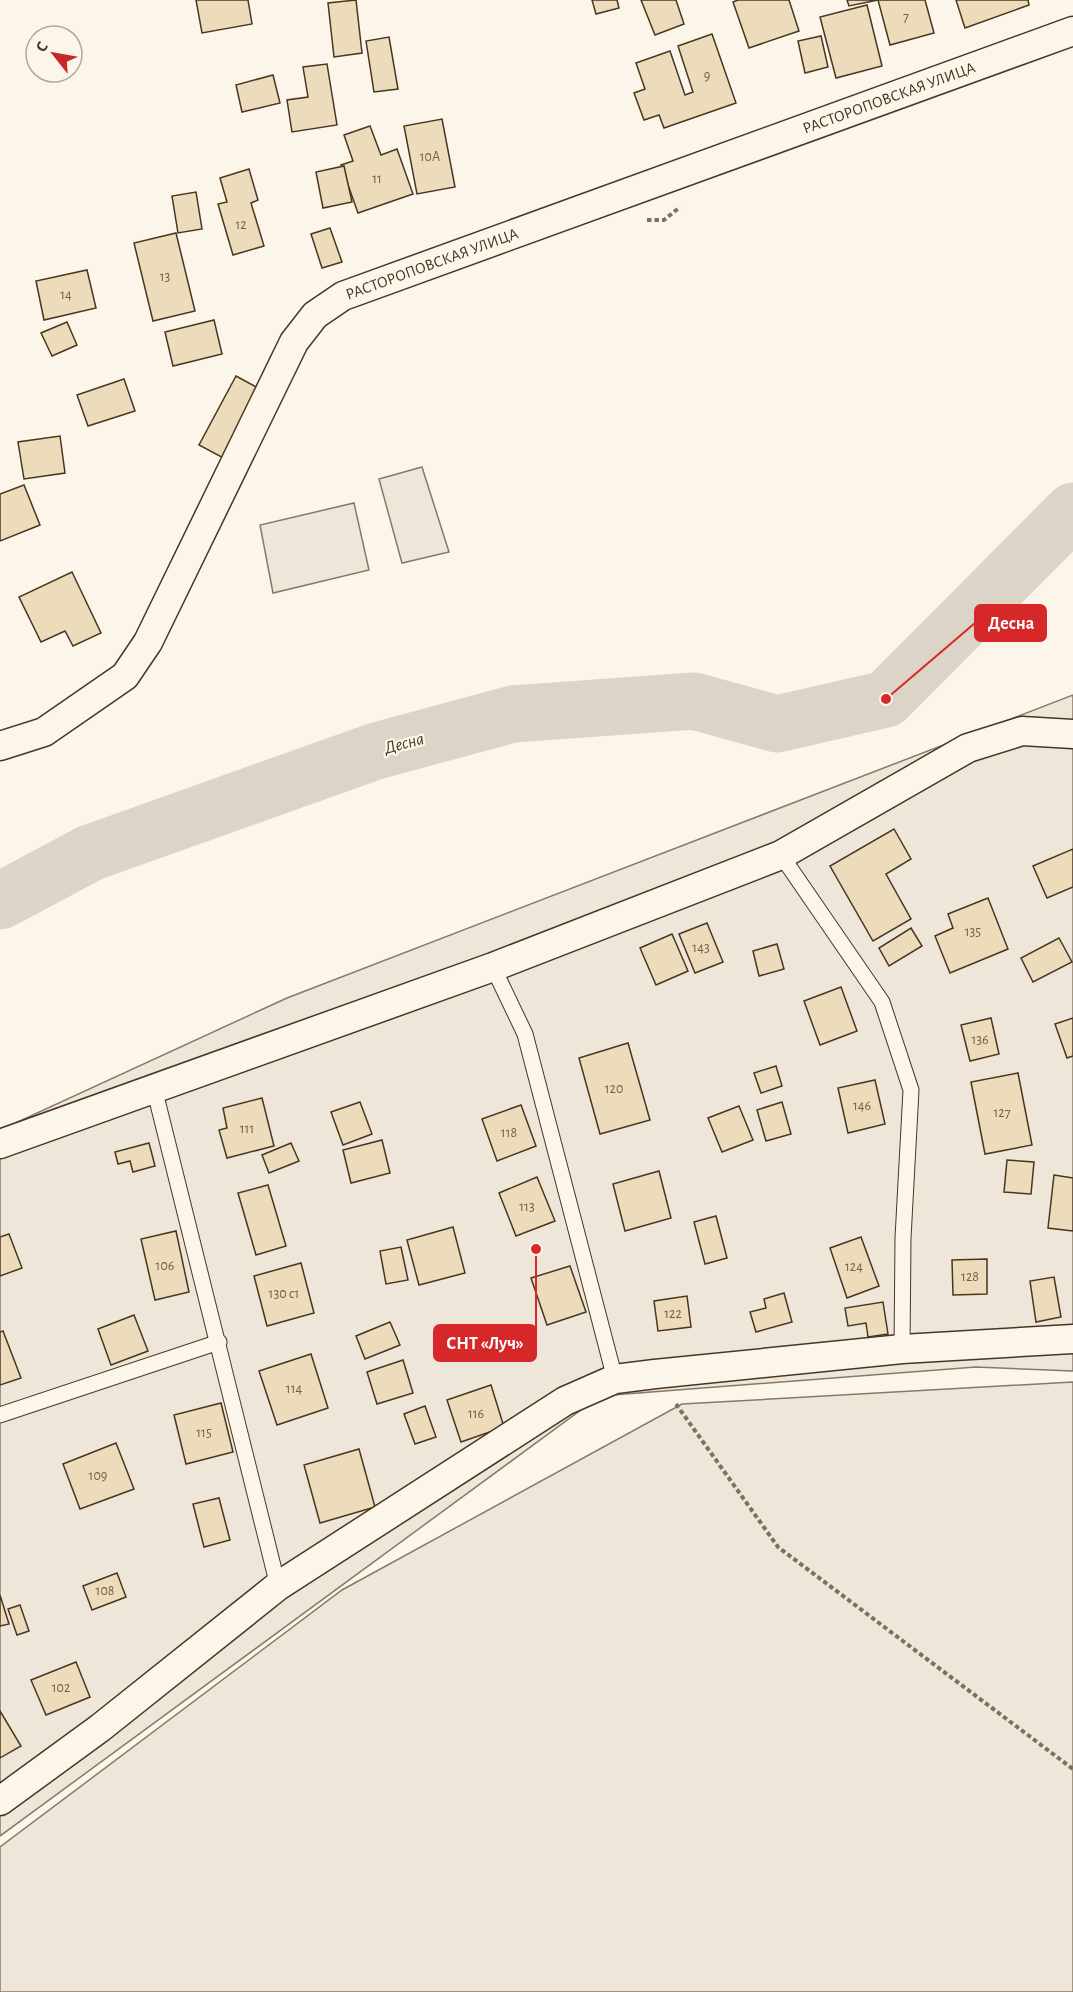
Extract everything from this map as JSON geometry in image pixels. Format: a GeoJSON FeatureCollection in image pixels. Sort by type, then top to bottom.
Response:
{"type":"FeatureCollection","features":[{"type":"Feature","properties":{"kind":"street","name":"РАСТОРОПОВСКАЯ УЛИЦА"},"geometry":{"type":"LineString","coordinates":[[0,746],[44,732],[125,676],[148,642],[294,342],[315,315],[343,296],[1073,31]]}},
{"type":"Feature","properties":{"kind":"street"},"geometry":{"type":"LineString","coordinates":[[0,1144],[493,967],[781,855],[968,748],[1022,731],[1073,734]]}},
{"type":"Feature","properties":{"kind":"street"},"geometry":{"type":"LineString","coordinates":[[0,1801],[100,1728],[278,1586],[565,1401],[615,1379],[902,1349],[1073,1339]]}},
{"type":"Feature","properties":{"kind":"lane"},"geometry":{"type":"LineString","coordinates":[[781,855],[882,1002],[911,1090],[903,1238],[902,1349]]}},
{"type":"Feature","properties":{"kind":"lane"},"geometry":{"type":"LineString","coordinates":[[493,967],[525,1035],[615,1379]]}},
{"type":"Feature","properties":{"kind":"lane"},"geometry":{"type":"LineString","coordinates":[[154,1088],[278,1586]]}},
{"type":"Feature","properties":{"kind":"lane"},"geometry":{"type":"LineString","coordinates":[[0,1415],[219,1342]]}},
{"type":"Feature","properties":{"kind":"path"},"geometry":{"type":"LineString","coordinates":[[655,1374],[778,1546],[1073,1769]]}},
{"type":"Feature","properties":{"kind":"shaded area"},"geometry":{"type":"Polygon","coordinates":[[[422,467],[449,552],[402,563],[379,479],[422,467]]]}},
{"type":"Feature","properties":{"kind":"shaded area"},"geometry":{"type":"Polygon","coordinates":[[[354,503],[369,570],[273,593],[260,525],[354,503]]]}},
{"type":"Feature","properties":{"kind":"shaded area"},"geometry":{"type":"Polygon","coordinates":[[[1073,695],[1073,1371],[976,1367],[600,1396],[0,1836],[0,1130],[287,998],[1073,695]]]}},
{"type":"Feature","properties":{"kind":"shaded area"},"geometry":{"type":"Polygon","coordinates":[[[1073,1382],[1073,1992],[0,1992],[0,1847],[342,1590],[682,1404],[1073,1382]]]}},
{"type":"Feature","properties":{"kind":"building"},"geometry":{"type":"Polygon","coordinates":[[[196,0],[248,0],[252,24],[202,33],[196,0]]]}},
{"type":"Feature","properties":{"kind":"building"},"geometry":{"type":"Polygon","coordinates":[[[356,0],[362,53],[334,57],[328,3],[356,0]]]}},
{"type":"Feature","properties":{"kind":"building"},"geometry":{"type":"Polygon","coordinates":[[[592,0],[617,0],[619,8],[596,14],[592,0]]]}},
{"type":"Feature","properties":{"kind":"building"},"geometry":{"type":"Polygon","coordinates":[[[641,0],[676,0],[684,24],[655,35],[641,0]]]}},
{"type":"Feature","properties":{"kind":"building"},"geometry":{"type":"Polygon","coordinates":[[[738,0],[789,0],[799,31],[749,48],[733,2],[738,0]]]}},
{"type":"Feature","properties":{"kind":"building"},"geometry":{"type":"Polygon","coordinates":[[[847,0],[878,0],[849,6],[847,0]]]}},
{"type":"Feature","properties":{"kind":"building"},"geometry":{"type":"Polygon","coordinates":[[[878,0],[925,0],[934,33],[890,45],[878,0]]]}},
{"type":"Feature","properties":{"kind":"building"},"geometry":{"type":"Polygon","coordinates":[[[956,0],[1028,0],[1029,5],[965,28],[956,0]]]}},
{"type":"Feature","properties":{"kind":"building"},"geometry":{"type":"Polygon","coordinates":[[[867,5],[882,66],[836,78],[820,17],[867,5]]]}},
{"type":"Feature","properties":{"kind":"building"},"geometry":{"type":"Polygon","coordinates":[[[712,34],[736,103],[664,128],[659,115],[644,120],[634,93],[645,89],[636,63],[670,51],[685,95],[693,92],[678,46],[712,34]]]}},
{"type":"Feature","properties":{"kind":"building"},"geometry":{"type":"Polygon","coordinates":[[[821,36],[828,67],[805,73],[798,41],[821,36]]]}},
{"type":"Feature","properties":{"kind":"building"},"geometry":{"type":"Polygon","coordinates":[[[389,37],[398,89],[374,92],[366,41],[389,37]]]}},
{"type":"Feature","properties":{"kind":"building"},"geometry":{"type":"Polygon","coordinates":[[[327,64],[337,125],[292,132],[287,100],[308,97],[303,67],[327,64]]]}},
{"type":"Feature","properties":{"kind":"building"},"geometry":{"type":"Polygon","coordinates":[[[273,75],[280,103],[242,112],[236,85],[273,75]]]}},
{"type":"Feature","properties":{"kind":"building"},"geometry":{"type":"Polygon","coordinates":[[[442,119],[455,187],[417,194],[404,126],[442,119]]]}},
{"type":"Feature","properties":{"kind":"building"},"geometry":{"type":"Polygon","coordinates":[[[370,126],[381,155],[397,149],[413,194],[358,213],[341,165],[353,161],[344,135],[370,126]]]}},
{"type":"Feature","properties":{"kind":"building"},"geometry":{"type":"Polygon","coordinates":[[[344,166],[352,202],[323,208],[316,172],[344,166]]]}},
{"type":"Feature","properties":{"kind":"building"},"geometry":{"type":"Polygon","coordinates":[[[249,169],[258,200],[251,203],[264,246],[233,255],[218,204],[227,202],[220,178],[249,169]]]}},
{"type":"Feature","properties":{"kind":"building"},"geometry":{"type":"Polygon","coordinates":[[[196,192],[202,229],[178,233],[172,196],[196,192]]]}},
{"type":"Feature","properties":{"kind":"building"},"geometry":{"type":"Polygon","coordinates":[[[330,228],[342,262],[322,268],[311,234],[330,228]]]}},
{"type":"Feature","properties":{"kind":"building"},"geometry":{"type":"Polygon","coordinates":[[[176,233],[195,311],[153,321],[134,243],[176,233]]]}},
{"type":"Feature","properties":{"kind":"building"},"geometry":{"type":"Polygon","coordinates":[[[87,270],[96,308],[44,320],[36,281],[87,270]]]}},
{"type":"Feature","properties":{"kind":"building"},"geometry":{"type":"Polygon","coordinates":[[[214,320],[222,354],[173,366],[165,332],[214,320]]]}},
{"type":"Feature","properties":{"kind":"building"},"geometry":{"type":"Polygon","coordinates":[[[67,322],[77,345],[52,356],[41,333],[67,322]]]}},
{"type":"Feature","properties":{"kind":"building"},"geometry":{"type":"Polygon","coordinates":[[[236,376],[267,393],[229,461],[199,445],[236,376]]]}},
{"type":"Feature","properties":{"kind":"building"},"geometry":{"type":"Polygon","coordinates":[[[124,379],[135,411],[88,426],[77,395],[124,379]]]}},
{"type":"Feature","properties":{"kind":"building"},"geometry":{"type":"Polygon","coordinates":[[[60,436],[65,473],[24,479],[18,442],[60,436]]]}},
{"type":"Feature","properties":{"kind":"building"},"geometry":{"type":"Polygon","coordinates":[[[24,485],[40,525],[0,541],[0,494],[24,485]]]}},
{"type":"Feature","properties":{"kind":"building"},"geometry":{"type":"Polygon","coordinates":[[[72,572],[101,633],[73,646],[65,631],[41,642],[19,597],[72,572]]]}},
{"type":"Feature","properties":{"kind":"building"},"geometry":{"type":"Polygon","coordinates":[[[894,829],[911,859],[886,874],[911,919],[873,941],[830,866],[894,829]]]}},
{"type":"Feature","properties":{"kind":"building"},"geometry":{"type":"Polygon","coordinates":[[[1073,849],[1073,887],[1047,898],[1033,866],[1073,849]]]}},
{"type":"Feature","properties":{"kind":"building"},"geometry":{"type":"Polygon","coordinates":[[[988,898],[1008,949],[950,973],[935,936],[953,928],[948,914],[988,898]]]}},
{"type":"Feature","properties":{"kind":"building"},"geometry":{"type":"Polygon","coordinates":[[[707,923],[723,962],[695,973],[679,934],[707,923]]]}},
{"type":"Feature","properties":{"kind":"building"},"geometry":{"type":"Polygon","coordinates":[[[911,928],[922,946],[889,966],[879,948],[911,928]]]}},
{"type":"Feature","properties":{"kind":"building"},"geometry":{"type":"Polygon","coordinates":[[[672,934],[688,971],[656,985],[640,948],[672,934]]]}},
{"type":"Feature","properties":{"kind":"building"},"geometry":{"type":"Polygon","coordinates":[[[1059,938],[1072,962],[1033,982],[1021,958],[1059,938]]]}},
{"type":"Feature","properties":{"kind":"building"},"geometry":{"type":"Polygon","coordinates":[[[777,944],[784,969],[759,976],[753,951],[777,944]]]}},
{"type":"Feature","properties":{"kind":"building"},"geometry":{"type":"Polygon","coordinates":[[[841,987],[857,1031],[820,1045],[804,1001],[841,987]]]}},
{"type":"Feature","properties":{"kind":"building"},"geometry":{"type":"Polygon","coordinates":[[[991,1018],[999,1054],[970,1061],[961,1025],[991,1018]]]}},
{"type":"Feature","properties":{"kind":"building"},"geometry":{"type":"Polygon","coordinates":[[[1073,1018],[1073,1056],[1067,1058],[1055,1024],[1073,1018]]]}},
{"type":"Feature","properties":{"kind":"building"},"geometry":{"type":"Polygon","coordinates":[[[628,1043],[650,1120],[600,1134],[579,1058],[628,1043]]]}},
{"type":"Feature","properties":{"kind":"building"},"geometry":{"type":"Polygon","coordinates":[[[776,1066],[782,1086],[761,1093],[754,1073],[776,1066]]]}},
{"type":"Feature","properties":{"kind":"building"},"geometry":{"type":"Polygon","coordinates":[[[1018,1073],[1032,1145],[985,1154],[971,1082],[1018,1073]]]}},
{"type":"Feature","properties":{"kind":"building"},"geometry":{"type":"Polygon","coordinates":[[[875,1080],[885,1124],[848,1133],[838,1088],[875,1080]]]}},
{"type":"Feature","properties":{"kind":"building"},"geometry":{"type":"Polygon","coordinates":[[[262,1098],[274,1146],[227,1158],[219,1130],[227,1128],[223,1108],[262,1098]]]}},
{"type":"Feature","properties":{"kind":"building"},"geometry":{"type":"Polygon","coordinates":[[[360,1102],[372,1134],[343,1145],[331,1112],[360,1102]]]}},
{"type":"Feature","properties":{"kind":"building"},"geometry":{"type":"Polygon","coordinates":[[[782,1102],[791,1134],[766,1141],[757,1110],[782,1102]]]}},
{"type":"Feature","properties":{"kind":"building"},"geometry":{"type":"Polygon","coordinates":[[[521,1105],[536,1146],[497,1161],[482,1119],[521,1105]]]}},
{"type":"Feature","properties":{"kind":"building"},"geometry":{"type":"Polygon","coordinates":[[[739,1106],[753,1140],[722,1152],[708,1118],[739,1106]]]}},
{"type":"Feature","properties":{"kind":"building"},"geometry":{"type":"Polygon","coordinates":[[[382,1140],[390,1173],[351,1183],[343,1150],[382,1140]]]}},
{"type":"Feature","properties":{"kind":"building"},"geometry":{"type":"Polygon","coordinates":[[[149,1143],[155,1166],[133,1172],[130,1161],[118,1164],[115,1152],[149,1143]]]}},
{"type":"Feature","properties":{"kind":"building"},"geometry":{"type":"Polygon","coordinates":[[[291,1143],[299,1161],[269,1173],[262,1155],[291,1143]]]}},
{"type":"Feature","properties":{"kind":"building"},"geometry":{"type":"Polygon","coordinates":[[[1007,1160],[1034,1162],[1031,1194],[1004,1192],[1007,1160]]]}},
{"type":"Feature","properties":{"kind":"building"},"geometry":{"type":"Polygon","coordinates":[[[659,1171],[671,1218],[625,1231],[613,1184],[659,1171]]]}},
{"type":"Feature","properties":{"kind":"building"},"geometry":{"type":"Polygon","coordinates":[[[1054,1175],[1073,1178],[1073,1231],[1048,1228],[1054,1175]]]}},
{"type":"Feature","properties":{"kind":"building"},"geometry":{"type":"Polygon","coordinates":[[[537,1177],[555,1221],[516,1236],[499,1193],[537,1177]]]}},
{"type":"Feature","properties":{"kind":"building"},"geometry":{"type":"Polygon","coordinates":[[[268,1185],[286,1246],[256,1255],[238,1193],[268,1185]]]}},
{"type":"Feature","properties":{"kind":"building"},"geometry":{"type":"Polygon","coordinates":[[[716,1216],[727,1258],[705,1264],[694,1222],[716,1216]]]}},
{"type":"Feature","properties":{"kind":"building"},"geometry":{"type":"Polygon","coordinates":[[[453,1227],[465,1273],[419,1285],[407,1240],[453,1227]]]}},
{"type":"Feature","properties":{"kind":"building"},"geometry":{"type":"Polygon","coordinates":[[[176,1231],[189,1292],[155,1300],[141,1239],[176,1231]]]}},
{"type":"Feature","properties":{"kind":"building"},"geometry":{"type":"Polygon","coordinates":[[[9,1234],[22,1268],[0,1276],[0,1237],[9,1234]]]}},
{"type":"Feature","properties":{"kind":"building"},"geometry":{"type":"Polygon","coordinates":[[[861,1237],[879,1286],[847,1298],[830,1248],[861,1237]]]}},
{"type":"Feature","properties":{"kind":"building"},"geometry":{"type":"Polygon","coordinates":[[[401,1247],[408,1280],[386,1284],[380,1251],[401,1247]]]}},
{"type":"Feature","properties":{"kind":"building"},"geometry":{"type":"Polygon","coordinates":[[[987,1259],[987,1294],[953,1295],[952,1260],[987,1259]]]}},
{"type":"Feature","properties":{"kind":"building"},"geometry":{"type":"Polygon","coordinates":[[[301,1263],[314,1313],[267,1326],[254,1276],[301,1263]]]}},
{"type":"Feature","properties":{"kind":"building"},"geometry":{"type":"Polygon","coordinates":[[[570,1266],[586,1312],[547,1325],[531,1278],[570,1266]]]}},
{"type":"Feature","properties":{"kind":"building"},"geometry":{"type":"Polygon","coordinates":[[[1054,1277],[1061,1317],[1036,1322],[1030,1281],[1054,1277]]]}},
{"type":"Feature","properties":{"kind":"building"},"geometry":{"type":"Polygon","coordinates":[[[784,1293],[792,1322],[756,1332],[750,1312],[766,1308],[764,1299],[784,1293]]]}},
{"type":"Feature","properties":{"kind":"building"},"geometry":{"type":"Polygon","coordinates":[[[687,1296],[691,1327],[658,1331],[654,1301],[687,1296]]]}},
{"type":"Feature","properties":{"kind":"building"},"geometry":{"type":"Polygon","coordinates":[[[883,1302],[888,1334],[868,1337],[866,1323],[848,1326],[845,1308],[883,1302]]]}},
{"type":"Feature","properties":{"kind":"building"},"geometry":{"type":"Polygon","coordinates":[[[134,1315],[148,1351],[111,1365],[98,1329],[134,1315]]]}},
{"type":"Feature","properties":{"kind":"building"},"geometry":{"type":"Polygon","coordinates":[[[390,1322],[400,1345],[365,1359],[356,1336],[390,1322]]]}},
{"type":"Feature","properties":{"kind":"building"},"geometry":{"type":"Polygon","coordinates":[[[3,1331],[21,1378],[0,1385],[0,1332],[3,1331]]]}},
{"type":"Feature","properties":{"kind":"building"},"geometry":{"type":"Polygon","coordinates":[[[311,1354],[328,1408],[277,1425],[259,1371],[311,1354]]]}},
{"type":"Feature","properties":{"kind":"building"},"geometry":{"type":"Polygon","coordinates":[[[403,1360],[413,1393],[377,1404],[367,1372],[403,1360]]]}},
{"type":"Feature","properties":{"kind":"building"},"geometry":{"type":"Polygon","coordinates":[[[491,1385],[504,1427],[461,1442],[447,1400],[491,1385]]]}},
{"type":"Feature","properties":{"kind":"building"},"geometry":{"type":"Polygon","coordinates":[[[221,1403],[233,1452],[186,1464],[174,1415],[221,1403]]]}},
{"type":"Feature","properties":{"kind":"building"},"geometry":{"type":"Polygon","coordinates":[[[425,1406],[436,1437],[415,1444],[404,1414],[425,1406]]]}},
{"type":"Feature","properties":{"kind":"building"},"geometry":{"type":"Polygon","coordinates":[[[116,1443],[134,1489],[80,1509],[63,1464],[116,1443]]]}},
{"type":"Feature","properties":{"kind":"building"},"geometry":{"type":"Polygon","coordinates":[[[359,1449],[375,1507],[320,1523],[304,1465],[359,1449]]]}},
{"type":"Feature","properties":{"kind":"building"},"geometry":{"type":"Polygon","coordinates":[[[219,1498],[230,1540],[204,1547],[193,1504],[219,1498]]]}},
{"type":"Feature","properties":{"kind":"building"},"geometry":{"type":"Polygon","coordinates":[[[117,1573],[126,1597],[92,1610],[83,1586],[117,1573]]]}},
{"type":"Feature","properties":{"kind":"building"},"geometry":{"type":"Polygon","coordinates":[[[0,1595],[9,1624],[0,1626],[0,1595]]]}},
{"type":"Feature","properties":{"kind":"building"},"geometry":{"type":"Polygon","coordinates":[[[20,1605],[29,1631],[17,1635],[8,1609],[20,1605]]]}},
{"type":"Feature","properties":{"kind":"building"},"geometry":{"type":"Polygon","coordinates":[[[76,1662],[90,1697],[46,1715],[31,1680],[76,1662]]]}},
{"type":"Feature","properties":{"kind":"building"},"geometry":{"type":"Polygon","coordinates":[[[0,1711],[21,1746],[0,1758],[0,1711]]]}},
{"type":"Feature","properties":{"kind":"waterway","name":"Десна"},"geometry":{"type":"LineString","coordinates":[[0,901],[90,853],[376,751],[513,714],[694,701],[777,724],[886,699],[1073,511]]}},
{"type":"Feature","properties":{"kind":"place","name":"Десна"},"geometry":{"type":"Point","coordinates":[886,699]}},
{"type":"Feature","properties":{"kind":"place","name":"СНТ «Луч»"},"geometry":{"type":"Point","coordinates":[536,1249]}}]}
